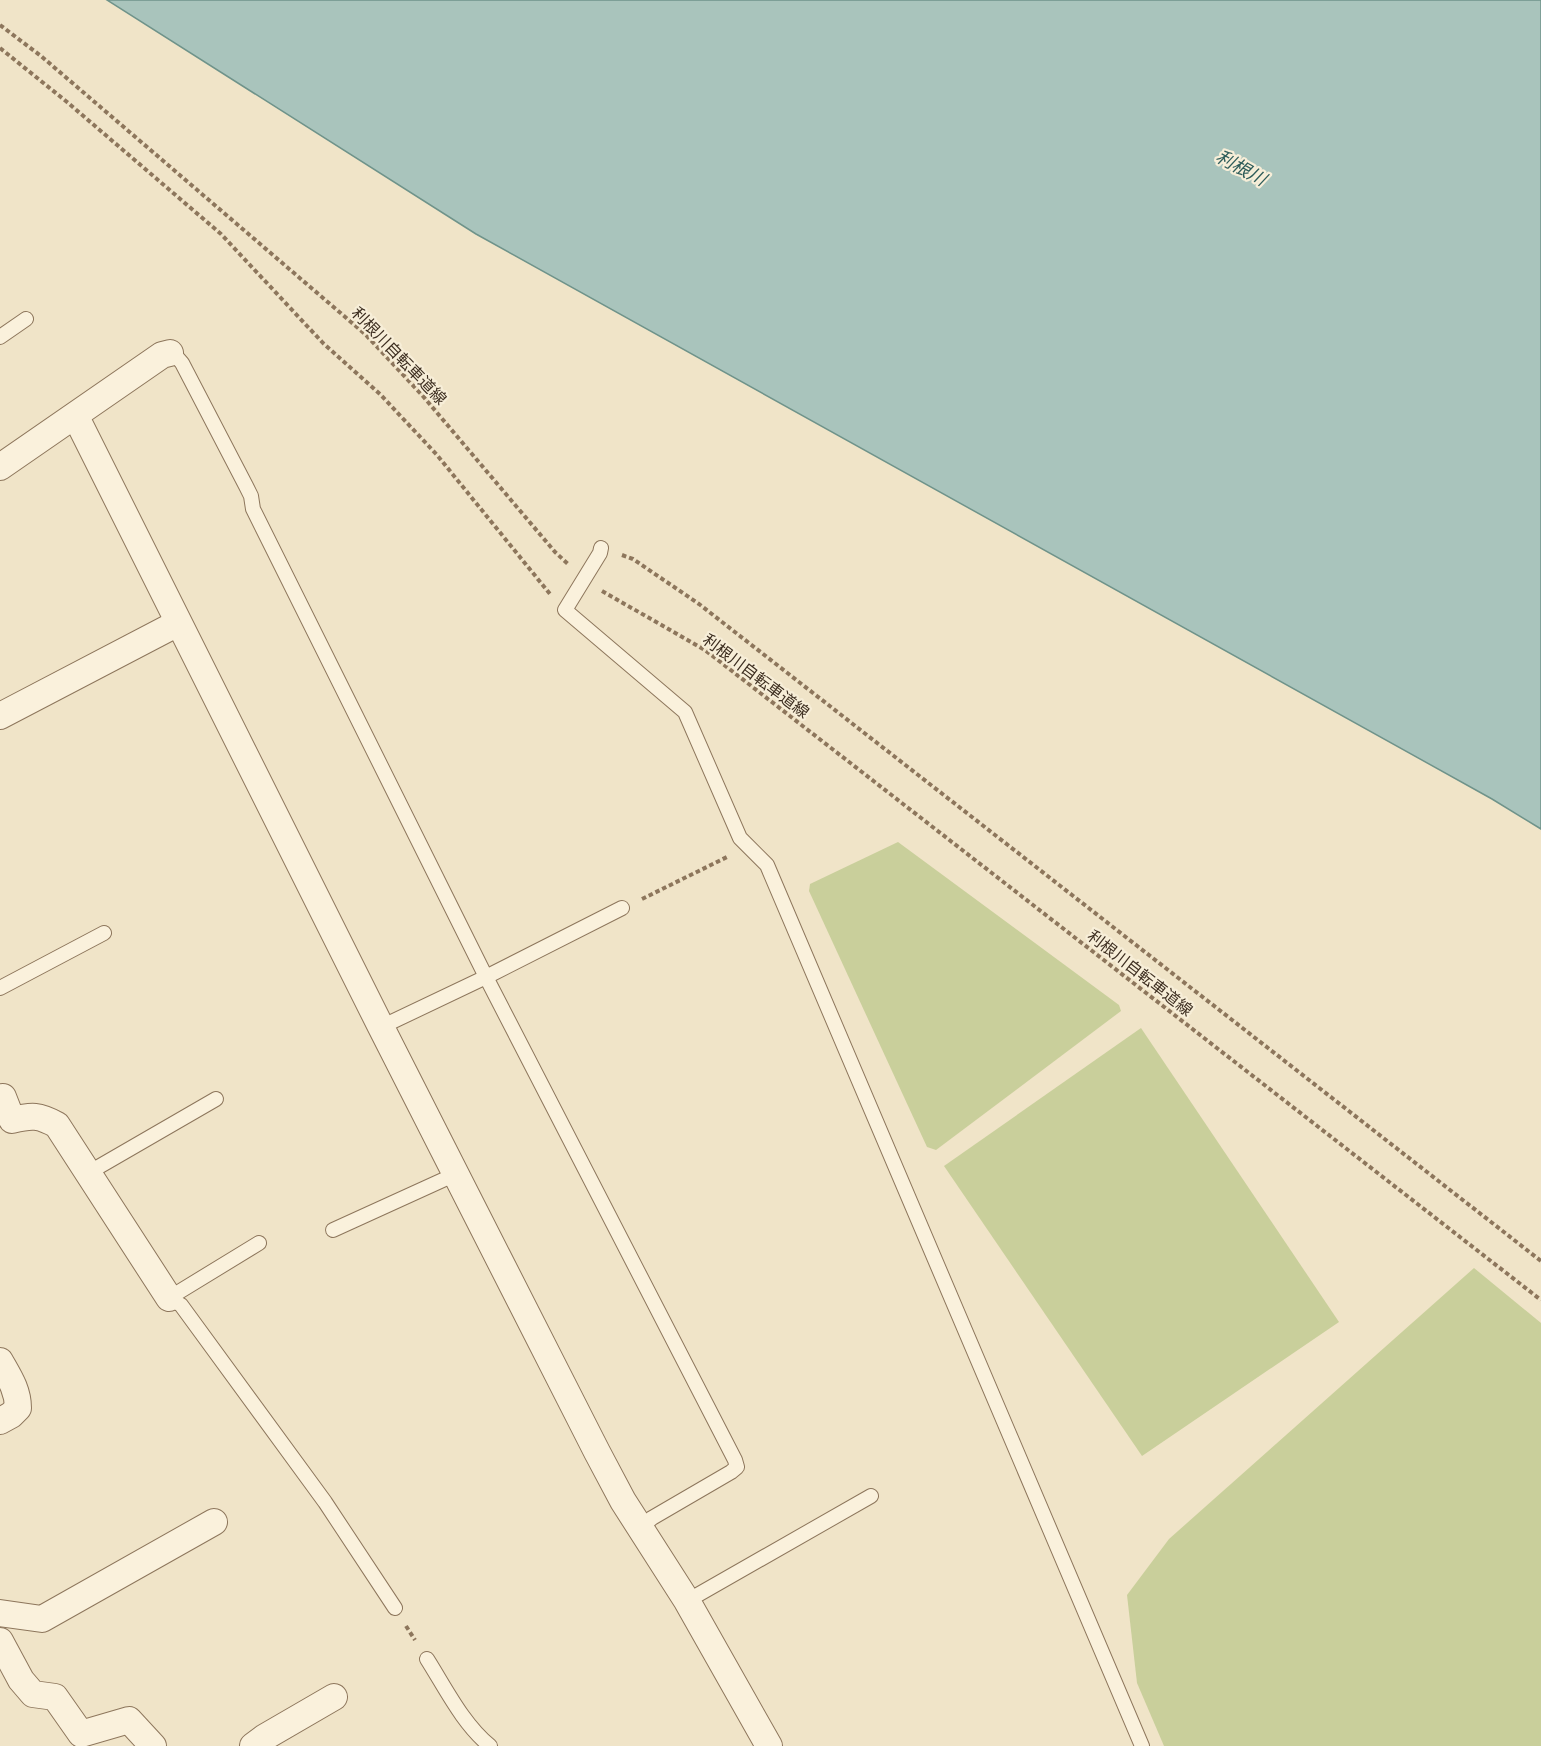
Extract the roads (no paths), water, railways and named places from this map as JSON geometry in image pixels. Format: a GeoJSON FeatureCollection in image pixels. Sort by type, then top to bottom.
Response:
{"type":"FeatureCollection","features":[{"type":"Feature","properties":{"kind":"street"},"geometry":{"type":"LineString","coordinates":[[0,467],[162,355],[170,353]]}},
{"type":"Feature","properties":{"kind":"street"},"geometry":{"type":"LineString","coordinates":[[75,416],[597,1452],[640,1528],[687,1601],[769,1746]]}},
{"type":"Feature","properties":{"kind":"street"},"geometry":{"type":"LineString","coordinates":[[0,716],[178,623]]}},
{"type":"Feature","properties":{"kind":"street"},"geometry":{"type":"LineString","coordinates":[[1,1096],[12,1120],[27,1116],[41,1117],[57,1125],[169,1298]]}},
{"type":"Feature","properties":{"kind":"street"},"geometry":{"type":"LineString","coordinates":[[0,1361],[18,1396],[18,1408],[0,1421]]}},
{"type":"Feature","properties":{"kind":"street"},"geometry":{"type":"LineString","coordinates":[[0,1613],[42,1619],[214,1522]]}},
{"type":"Feature","properties":{"kind":"street"},"geometry":{"type":"LineString","coordinates":[[0,1641],[21,1680],[33,1694],[55,1697],[81,1734],[129,1720],[153,1746]]}},
{"type":"Feature","properties":{"kind":"street"},"geometry":{"type":"LineString","coordinates":[[253,1746],[334,1697]]}},
{"type":"Feature","properties":{"kind":"lane"},"geometry":{"type":"LineString","coordinates":[[0,337],[26,319]]}},
{"type":"Feature","properties":{"kind":"lane"},"geometry":{"type":"LineString","coordinates":[[170,353],[176,355],[182,363],[246,486],[253,508],[486,977],[735,1460],[737,1467],[731,1472],[652,1518],[640,1528]]}},
{"type":"Feature","properties":{"kind":"lane"},"geometry":{"type":"LineString","coordinates":[[601,548],[565,610],[685,712],[740,838],[767,865],[1142,1746]]}},
{"type":"Feature","properties":{"kind":"lane"},"geometry":{"type":"LineString","coordinates":[[381,1027],[622,908]]}},
{"type":"Feature","properties":{"kind":"lane"},"geometry":{"type":"LineString","coordinates":[[0,988],[104,933]]}},
{"type":"Feature","properties":{"kind":"lane"},"geometry":{"type":"LineString","coordinates":[[88,1173],[216,1099]]}},
{"type":"Feature","properties":{"kind":"lane"},"geometry":{"type":"LineString","coordinates":[[333,1230],[456,1174]]}},
{"type":"Feature","properties":{"kind":"lane"},"geometry":{"type":"LineString","coordinates":[[259,1243],[169,1298],[181,1305],[325,1502],[395,1608]]}},
{"type":"Feature","properties":{"kind":"lane"},"geometry":{"type":"LineString","coordinates":[[687,1601],[871,1496]]}},
{"type":"Feature","properties":{"kind":"lane"},"geometry":{"type":"LineString","coordinates":[[428,1659],[463,1716],[490,1746]]}},
{"type":"Feature","properties":{"kind":"water","name":"利根川"},"geometry":{"type":"Polygon","coordinates":[[[107,0],[1541,0],[1541,829],[1492,799],[476,234],[107,0]]]}}]}
